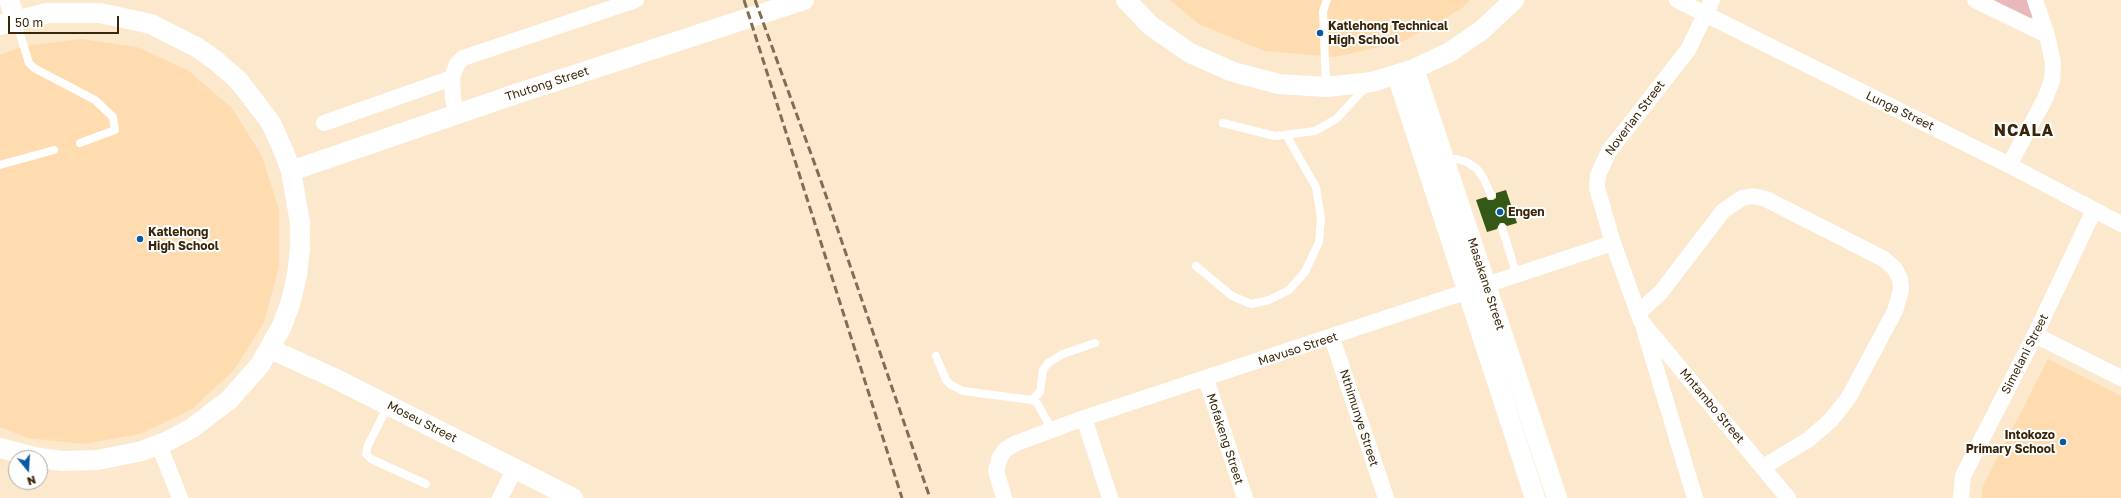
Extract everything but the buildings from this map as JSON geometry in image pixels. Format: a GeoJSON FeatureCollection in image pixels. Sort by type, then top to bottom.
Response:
{"type":"FeatureCollection","features":[{"type":"Feature","properties":{"kind":"street"},"geometry":{"type":"LineString","coordinates":[[9,0],[8,22],[57,12],[110,14],[151,24],[189,42],[224,67],[253,97],[276,132],[291,171],[297,197],[300,223],[299,262],[287,313],[270,349],[249,380],[222,406],[192,428],[159,445],[133,453],[102,459],[75,461],[48,459]]}},
{"type":"Feature","properties":{"kind":"street"},"geometry":{"type":"LineString","coordinates":[[457,114],[452,99],[452,78],[457,64],[471,54],[636,0]]}},
{"type":"Feature","properties":{"kind":"street","name":"Thutong Street"},"geometry":{"type":"LineString","coordinates":[[291,171],[457,114],[804,0]]}},
{"type":"Feature","properties":{"kind":"street"},"geometry":{"type":"LineString","coordinates":[[1126,0],[1151,26],[1190,53],[1233,72],[1279,84],[1326,87],[1372,82],[1406,72],[1450,52],[1482,30],[1514,0]]}},
{"type":"Feature","properties":{"kind":"street","name":"Lunga Street"},"geometry":{"type":"LineString","coordinates":[[1677,0],[2009,165],[2121,224]]}},
{"type":"Feature","properties":{"kind":"street","name":"Noverian Street"},"geometry":{"type":"LineString","coordinates":[[1695,498],[1640,317],[1613,243],[1597,188],[1598,175],[1609,151],[1688,50],[1712,0]]}},
{"type":"Feature","properties":{"kind":"street"},"geometry":{"type":"LineString","coordinates":[[1975,0],[2047,35]]}},
{"type":"Feature","properties":{"kind":"street"},"geometry":{"type":"LineString","coordinates":[[2009,165],[2046,99],[2052,80],[2053,64],[2047,35],[2035,0]]}},
{"type":"Feature","properties":{"kind":"street","name":"Masakane Street"},"geometry":{"type":"LineString","coordinates":[[1406,72],[1444,160],[1557,498]]}},
{"type":"Feature","properties":{"kind":"street","name":"Masakane Street"},"geometry":{"type":"LineString","coordinates":[[1406,72],[1467,293],[1535,498]]}},
{"type":"Feature","properties":{"kind":"street"},"geometry":{"type":"LineString","coordinates":[[324,123],[452,78]]}},
{"type":"Feature","properties":{"kind":"street"},"geometry":{"type":"LineString","coordinates":[[1640,317],[1723,211],[1742,198],[1753,196],[1766,199],[1884,258],[1895,269],[1900,279],[1901,290],[1895,311],[1849,397],[1831,420],[1808,440],[1763,467]]}},
{"type":"Feature","properties":{"kind":"street","name":"Simelani Street"},"geometry":{"type":"LineString","coordinates":[[1961,498],[1963,476],[2035,335],[2094,210]]}},
{"type":"Feature","properties":{"kind":"street","name":"Mavuso Street"},"geometry":{"type":"LineString","coordinates":[[1004,498],[996,470],[1000,457],[1005,450],[1014,444],[1084,418],[1332,338],[1613,243]]}},
{"type":"Feature","properties":{"kind":"street","name":"Mntambo Street"},"geometry":{"type":"LineString","coordinates":[[1640,317],[1712,408],[1788,498]]}},
{"type":"Feature","properties":{"kind":"street"},"geometry":{"type":"LineString","coordinates":[[2035,335],[2121,378]]}},
{"type":"Feature","properties":{"kind":"street","name":"Nthimunye Street"},"geometry":{"type":"LineString","coordinates":[[1332,338],[1386,498]]}},
{"type":"Feature","properties":{"kind":"street","name":"Moseu Street"},"geometry":{"type":"LineString","coordinates":[[270,349],[389,405],[573,498]]}},
{"type":"Feature","properties":{"kind":"street","name":"Mofakeng Street"},"geometry":{"type":"LineString","coordinates":[[1206,379],[1245,498]]}},
{"type":"Feature","properties":{"kind":"street"},"geometry":{"type":"LineString","coordinates":[[1084,418],[1110,498]]}},
{"type":"Feature","properties":{"kind":"street"},"geometry":{"type":"LineString","coordinates":[[159,445],[180,498]]}},
{"type":"Feature","properties":{"kind":"street"},"geometry":{"type":"LineString","coordinates":[[500,498],[515,469]]}},
{"type":"Feature","properties":{"kind":"lane"},"geometry":{"type":"LineString","coordinates":[[1326,87],[1323,11],[1328,0]]}},
{"type":"Feature","properties":{"kind":"lane"},"geometry":{"type":"LineString","coordinates":[[8,22],[29,63],[34,68],[95,100],[113,117],[115,130],[80,143]]}},
{"type":"Feature","properties":{"kind":"lane"},"geometry":{"type":"LineString","coordinates":[[1223,123],[1275,136],[1315,131],[1336,119],[1372,82]]}},
{"type":"Feature","properties":{"kind":"lane"},"geometry":{"type":"LineString","coordinates":[[1196,266],[1232,296],[1251,304],[1269,300],[1289,290],[1305,272],[1319,242],[1321,218],[1316,187],[1286,135]]}},
{"type":"Feature","properties":{"kind":"lane"},"geometry":{"type":"LineString","coordinates":[[0,165],[54,150]]}},
{"type":"Feature","properties":{"kind":"lane"},"geometry":{"type":"LineString","coordinates":[[1444,160],[1456,159],[1468,162],[1477,169],[1484,179],[1491,195]]}},
{"type":"Feature","properties":{"kind":"lane"},"geometry":{"type":"LineString","coordinates":[[1502,228],[1517,276]]}},
{"type":"Feature","properties":{"kind":"lane"},"geometry":{"type":"LineString","coordinates":[[1032,400],[1040,392],[1043,370],[1048,363],[1062,354],[1095,343]]}},
{"type":"Feature","properties":{"kind":"lane"},"geometry":{"type":"LineString","coordinates":[[936,356],[946,380],[957,389],[1032,400],[1037,403],[1052,430]]}},
{"type":"Feature","properties":{"kind":"lane"},"geometry":{"type":"LineString","coordinates":[[389,405],[368,445],[366,454],[371,460],[426,484]]}},
{"type":"Feature","properties":{"kind":"shaded area","name":"Katlehong Technical High School"},"geometry":{"type":"Polygon","coordinates":[[[1170,0],[1470,0],[1461,9],[1402,42],[1335,57],[1264,51],[1199,24],[1170,0]]]}},
{"type":"Feature","properties":{"kind":"shaded area"},"geometry":{"type":"Polygon","coordinates":[[[1986,0],[2030,0],[2033,17],[2029,19],[1986,0]]]}},
{"type":"Feature","properties":{"kind":"shaded area","name":"Katlehong High School"},"geometry":{"type":"Polygon","coordinates":[[[81,39],[137,47],[189,71],[232,108],[262,156],[279,210],[279,267],[264,322],[234,370],[192,409],[140,434],[84,444],[28,438],[0,427],[0,55],[24,46],[81,39]]]}},
{"type":"Feature","properties":{"kind":"shaded area","name":"Intokozo Primary School"},"geometry":{"type":"Polygon","coordinates":[[[2048,359],[2121,396],[2121,498],[1982,498],[1982,488],[2048,359]]]}},
{"type":"Feature","properties":{"kind":"railway"},"geometry":{"type":"LineString","coordinates":[[744,0],[902,498]]}},
{"type":"Feature","properties":{"kind":"railway"},"geometry":{"type":"LineString","coordinates":[[755,0],[822,184],[930,498]]}},
{"type":"Feature","properties":{"kind":"place","name":"Katlehong Technical High School"},"geometry":{"type":"Point","coordinates":[1320,33]}},
{"type":"Feature","properties":{"kind":"place","name":"Engen"},"geometry":{"type":"Point","coordinates":[1500,212]}},
{"type":"Feature","properties":{"kind":"place","name":"Katlehong High School"},"geometry":{"type":"Point","coordinates":[140,239]}},
{"type":"Feature","properties":{"kind":"place","name":"Intokozo Primary School"},"geometry":{"type":"Point","coordinates":[2063,442]}},
{"type":"Feature","properties":{"kind":"district","name":"NCALA"},"geometry":{"type":"Point","coordinates":[2024,131]}}]}
